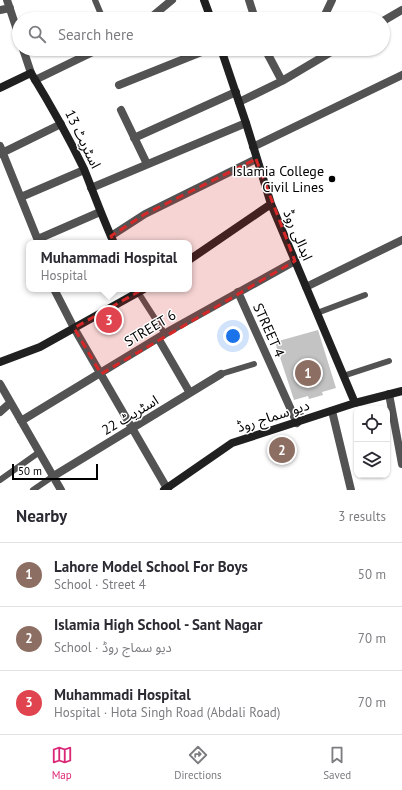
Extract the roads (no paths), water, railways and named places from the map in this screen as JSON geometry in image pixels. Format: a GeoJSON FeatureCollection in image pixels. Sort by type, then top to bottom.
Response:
{"type":"FeatureCollection","features":[{"type":"Feature","properties":{"kind":"street"},"geometry":{"type":"LineString","coordinates":[[157,12],[172,0]]}},
{"type":"Feature","properties":{"kind":"street"},"geometry":{"type":"LineString","coordinates":[[204,0],[208,12]]}},
{"type":"Feature","properties":{"kind":"street"},"geometry":{"type":"LineString","coordinates":[[249,0],[253,12]]}},
{"type":"Feature","properties":{"kind":"street"},"geometry":{"type":"LineString","coordinates":[[326,12],[332,0]]}},
{"type":"Feature","properties":{"kind":"street"},"geometry":{"type":"LineString","coordinates":[[0,10],[8,2],[12,14]]}},
{"type":"Feature","properties":{"kind":"street"},"geometry":{"type":"LineString","coordinates":[[390,17],[402,10]]}},
{"type":"Feature","properties":{"kind":"street","name":"اسٹریٹ 13"},"geometry":{"type":"LineString","coordinates":[[26,56],[33,76],[61,124],[84,170],[100,212],[113,240]]}},
{"type":"Feature","properties":{"kind":"street"},"geometry":{"type":"LineString","coordinates":[[0,88],[82,56]]}},
{"type":"Feature","properties":{"kind":"street"},"geometry":{"type":"LineString","coordinates":[[120,85],[192,56]]}},
{"type":"Feature","properties":{"kind":"street","name":"ابدالی روڈ"},"geometry":{"type":"LineString","coordinates":[[223,56],[271,204],[355,403]]}},
{"type":"Feature","properties":{"kind":"street"},"geometry":{"type":"LineString","coordinates":[[268,56],[282,81]]}},
{"type":"Feature","properties":{"kind":"street"},"geometry":{"type":"LineString","coordinates":[[239,102],[282,81],[324,56]]}},
{"type":"Feature","properties":{"kind":"street"},"geometry":{"type":"LineString","coordinates":[[253,147],[402,75]]}},
{"type":"Feature","properties":{"kind":"street"},"geometry":{"type":"LineString","coordinates":[[134,138],[236,92]]}},
{"type":"Feature","properties":{"kind":"street"},"geometry":{"type":"LineString","coordinates":[[121,110],[147,164]]}},
{"type":"Feature","properties":{"kind":"street"},"geometry":{"type":"LineString","coordinates":[[91,188],[246,123]]}},
{"type":"Feature","properties":{"kind":"street"},"geometry":{"type":"LineString","coordinates":[[38,240],[1,150],[61,124]]}},
{"type":"Feature","properties":{"kind":"street"},"geometry":{"type":"LineString","coordinates":[[113,240],[145,214],[256,159]]}},
{"type":"Feature","properties":{"kind":"street"},"geometry":{"type":"LineString","coordinates":[[21,197],[84,170]]}},
{"type":"Feature","properties":{"kind":"street"},"geometry":{"type":"LineString","coordinates":[[192,258],[271,204]]}},
{"type":"Feature","properties":{"kind":"street"},"geometry":{"type":"LineString","coordinates":[[40,240],[100,212]]}},
{"type":"Feature","properties":{"kind":"street"},"geometry":{"type":"LineString","coordinates":[[306,287],[402,240]]}},
{"type":"Feature","properties":{"kind":"street","name":"STREET 6"},"geometry":{"type":"LineString","coordinates":[[21,421],[101,374],[161,336],[295,261]]}},
{"type":"Feature","properties":{"kind":"street"},"geometry":{"type":"LineString","coordinates":[[56,292],[74,328],[167,489]]}},
{"type":"Feature","properties":{"kind":"street"},"geometry":{"type":"LineString","coordinates":[[0,362],[40,346],[136,292]]}},
{"type":"Feature","properties":{"kind":"street","name":"STREET 4"},"geometry":{"type":"LineString","coordinates":[[238,292],[297,422]]}},
{"type":"Feature","properties":{"kind":"street"},"geometry":{"type":"LineString","coordinates":[[161,336],[190,393]]}},
{"type":"Feature","properties":{"kind":"street","name":"اسٹریٹ 22"},"geometry":{"type":"LineString","coordinates":[[52,477],[221,374]]}},
{"type":"Feature","properties":{"kind":"street"},"geometry":{"type":"LineString","coordinates":[[0,384],[38,453],[61,490]]}},
{"type":"Feature","properties":{"kind":"street","name":"دیو سماج روڈ"},"geometry":{"type":"LineString","coordinates":[[167,489],[232,444],[355,403],[402,390]]}},
{"type":"Feature","properties":{"kind":"street"},"geometry":{"type":"LineString","coordinates":[[389,394],[402,464]]}},
{"type":"Feature","properties":{"kind":"street"},"geometry":{"type":"LineString","coordinates":[[0,412],[10,403]]}},
{"type":"Feature","properties":{"kind":"street"},"geometry":{"type":"LineString","coordinates":[[332,411],[351,490]]}},
{"type":"Feature","properties":{"kind":"lane"},"geometry":{"type":"LineString","coordinates":[[95,0],[100,12]]}},
{"type":"Feature","properties":{"kind":"lane"},"geometry":{"type":"LineString","coordinates":[[140,292],[161,336]]}},
{"type":"Feature","properties":{"kind":"lane"},"geometry":{"type":"LineString","coordinates":[[317,313],[365,295]]}},
{"type":"Feature","properties":{"kind":"lane"},"geometry":{"type":"LineString","coordinates":[[343,376],[389,360]]}},
{"type":"Feature","properties":{"kind":"lane"},"geometry":{"type":"LineString","coordinates":[[221,374],[254,364]]}},
{"type":"Feature","properties":{"kind":"lane"},"geometry":{"type":"LineString","coordinates":[[0,480],[38,453]]}},
{"type":"Feature","properties":{"kind":"lane"},"geometry":{"type":"LineString","coordinates":[[32,490],[52,477]]}},
{"type":"Feature","properties":{"kind":"place","name":"Islamia College Civil Lines"},"geometry":{"type":"Point","coordinates":[332,179]}},
{"type":"Feature","properties":{"kind":"place","name":"Muhammadi Hospital"},"geometry":{"type":"Point","coordinates":[109,320]}},
{"type":"Feature","properties":{"kind":"place","name":"Lahore Model School For Boys"},"geometry":{"type":"Point","coordinates":[308,373]}},
{"type":"Feature","properties":{"kind":"place","name":"Islamia High School - Sant Nagar"},"geometry":{"type":"Point","coordinates":[282,450]}}]}
